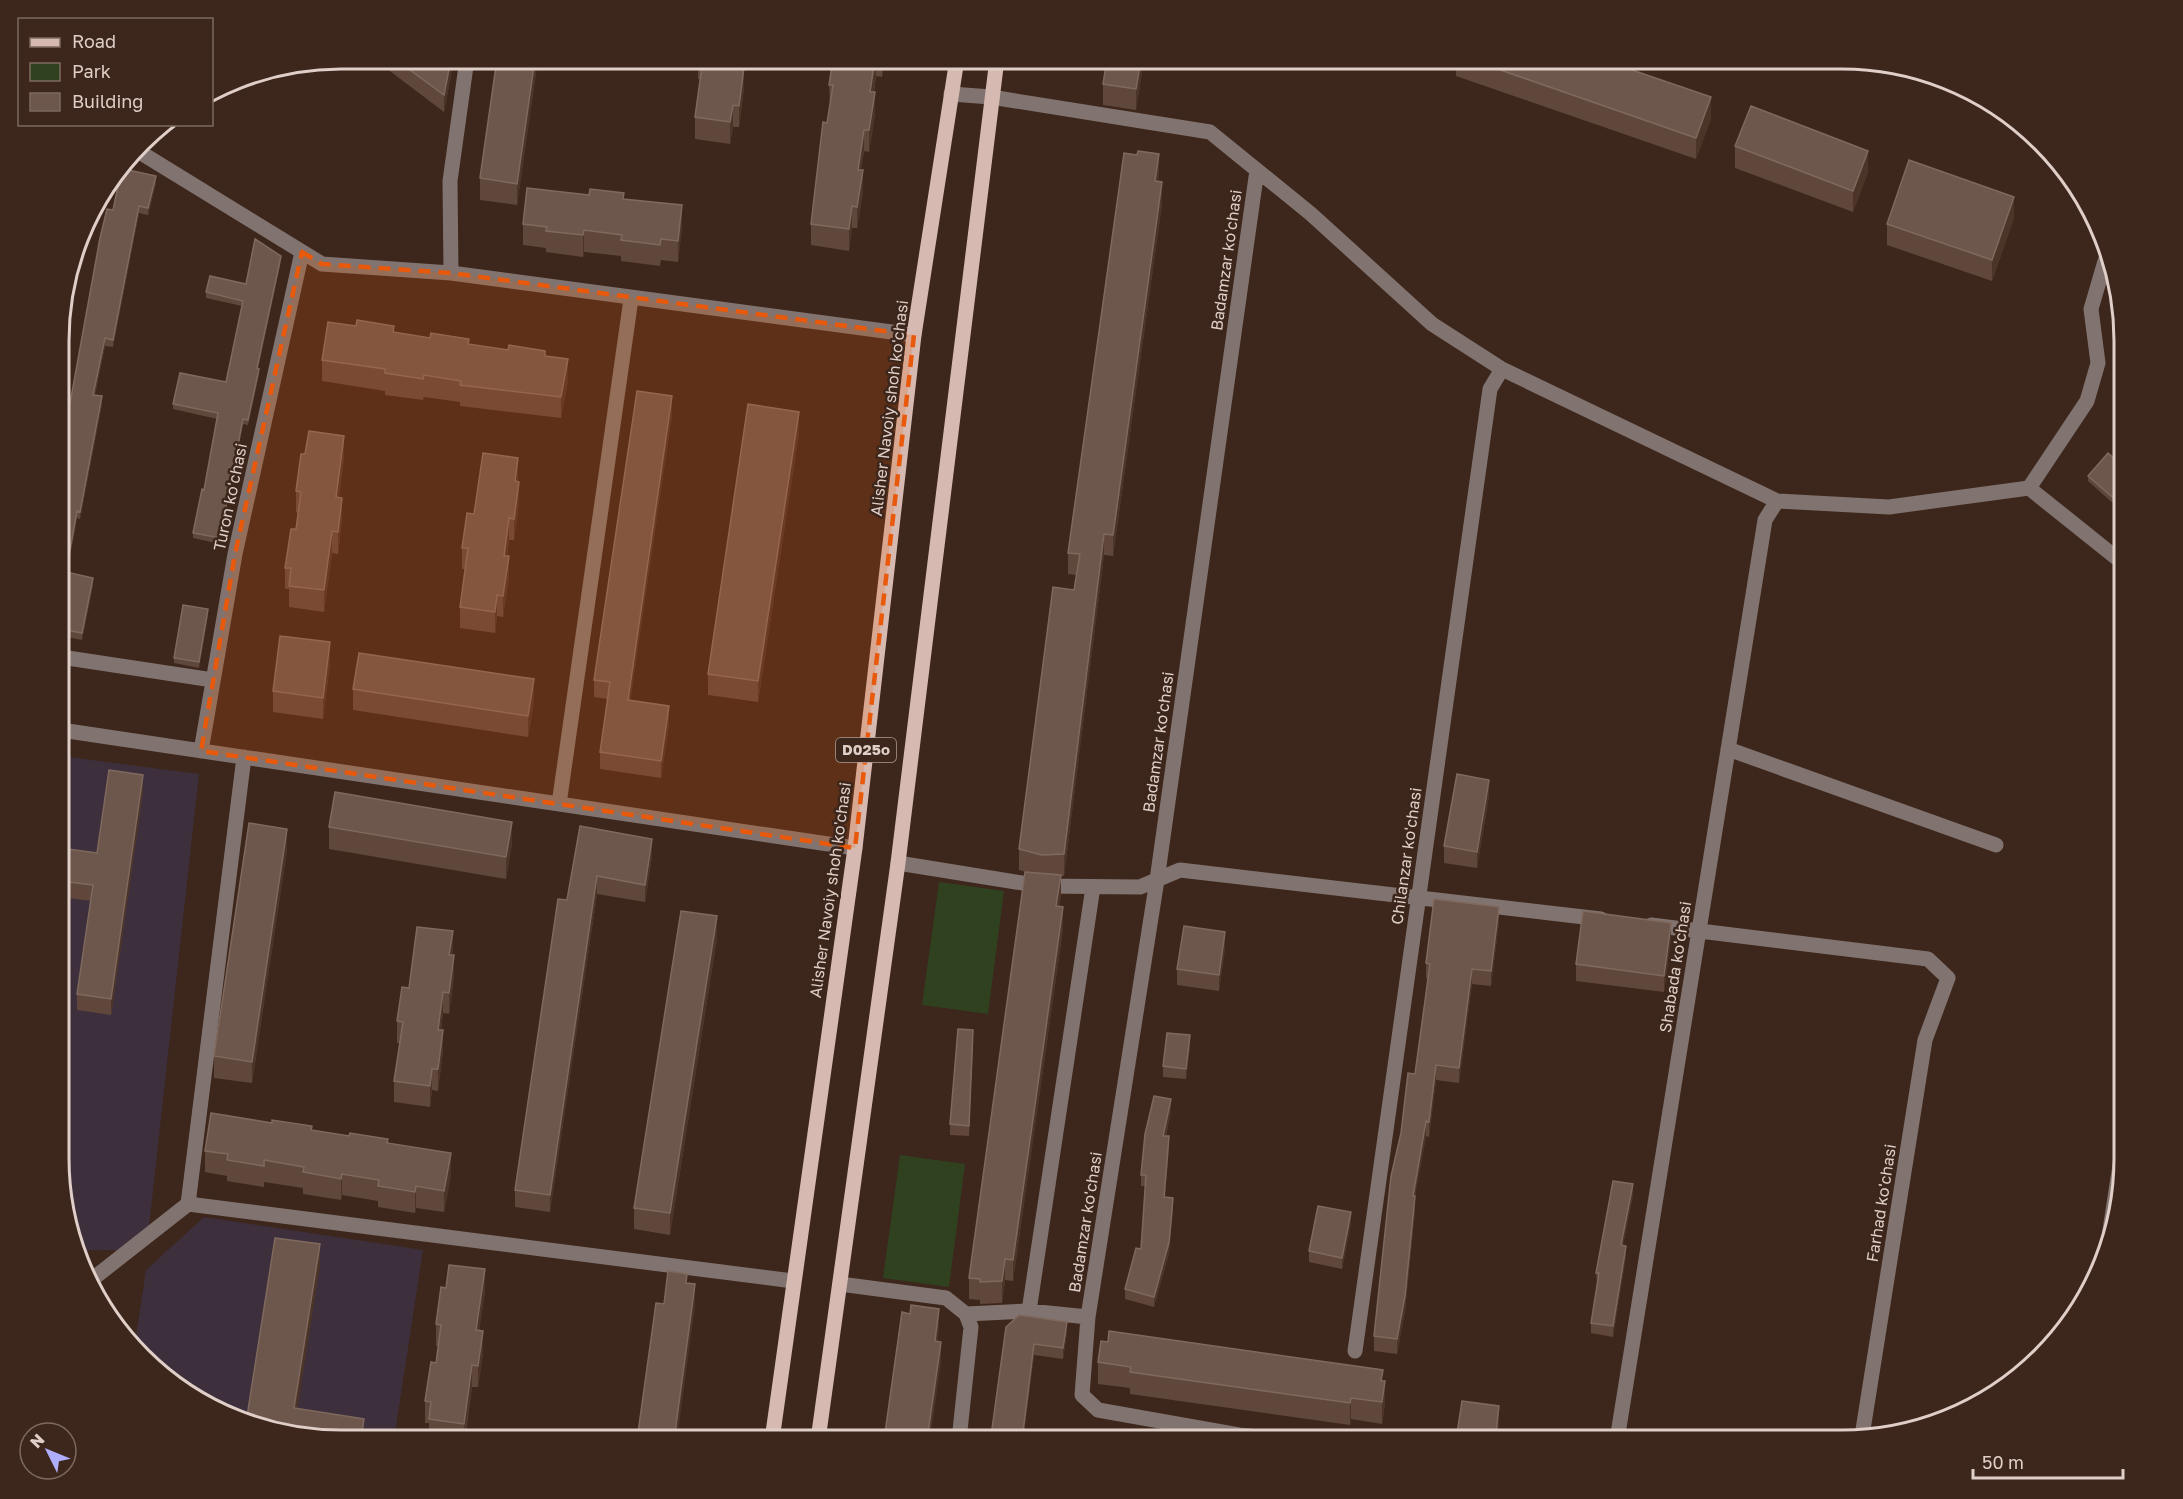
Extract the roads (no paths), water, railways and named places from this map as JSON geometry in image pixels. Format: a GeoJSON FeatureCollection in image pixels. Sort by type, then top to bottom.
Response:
{"type":"FeatureCollection","features":[{"type":"Feature","properties":{"kind":"main road","name":"Alisher Navoiy shoh ko'chasi"},"geometry":{"type":"LineString","coordinates":[[773,1430],[855,848],[914,334],[955,69]]}},
{"type":"Feature","properties":{"kind":"main road","name":"D025o"},"geometry":{"type":"LineString","coordinates":[[819,1430],[898,862],[995,69]]}},
{"type":"Feature","properties":{"kind":"street"},"geometry":{"type":"LineString","coordinates":[[451,273],[450,181],[465,69]]}},
{"type":"Feature","properties":{"kind":"street"},"geometry":{"type":"LineString","coordinates":[[951,94],[991,97],[1210,132],[1311,214],[1432,324],[1502,369],[1777,501],[1889,507],[2029,488],[2114,556]]}},
{"type":"Feature","properties":{"kind":"street"},"geometry":{"type":"LineString","coordinates":[[144,155],[322,264],[451,273],[914,334]]}},
{"type":"Feature","properties":{"kind":"street","name":"Badamzar ko'chasi"},"geometry":{"type":"LineString","coordinates":[[1202,1430],[1098,1410],[1082,1395],[1088,1317],[1157,880],[1257,170]]}},
{"type":"Feature","properties":{"kind":"street","name":"Turon ko'chasi"},"geometry":{"type":"LineString","coordinates":[[201,751],[235,554],[302,252]]}},
{"type":"Feature","properties":{"kind":"street"},"geometry":{"type":"LineString","coordinates":[[2029,488],[2087,401],[2098,363],[2091,309],[2104,266]]}},
{"type":"Feature","properties":{"kind":"street"},"geometry":{"type":"LineString","coordinates":[[559,804],[631,298]]}},
{"type":"Feature","properties":{"kind":"street","name":"Chilanzar ko'chasi"},"geometry":{"type":"LineString","coordinates":[[1354,1351],[1490,389],[1502,369]]}},
{"type":"Feature","properties":{"kind":"street","name":"Shabada ko'chasi"},"geometry":{"type":"LineString","coordinates":[[1619,1430],[1765,520],[1777,501]]}},
{"type":"Feature","properties":{"kind":"street"},"geometry":{"type":"LineString","coordinates":[[69,658],[213,680]]}},
{"type":"Feature","properties":{"kind":"street"},"geometry":{"type":"LineString","coordinates":[[69,731],[855,848]]}},
{"type":"Feature","properties":{"kind":"street"},"geometry":{"type":"LineString","coordinates":[[1728,749],[1996,844]]}},
{"type":"Feature","properties":{"kind":"street"},"geometry":{"type":"LineString","coordinates":[[96,1276],[188,1204],[244,757]]}},
{"type":"Feature","properties":{"kind":"street"},"geometry":{"type":"LineString","coordinates":[[898,862],[1041,886],[1140,887],[1180,870],[1419,896],[1617,921]]}},
{"type":"Feature","properties":{"kind":"street"},"geometry":{"type":"LineString","coordinates":[[1029,1311],[1093,887]]}},
{"type":"Feature","properties":{"kind":"street"},"geometry":{"type":"LineString","coordinates":[[1640,924],[1699,931]]}},
{"type":"Feature","properties":{"kind":"street","name":"Farhad ko'chasi"},"geometry":{"type":"LineString","coordinates":[[1699,931],[1928,959],[1948,978],[1925,1040],[1863,1429]]}},
{"type":"Feature","properties":{"kind":"street"},"geometry":{"type":"LineString","coordinates":[[188,1204],[793,1281]]}},
{"type":"Feature","properties":{"kind":"street"},"geometry":{"type":"LineString","coordinates":[[840,1284],[946,1298],[966,1314],[971,1327],[960,1430]]}},
{"type":"Feature","properties":{"kind":"street"},"geometry":{"type":"LineString","coordinates":[[966,1314],[1029,1311],[1088,1317]]}}]}
